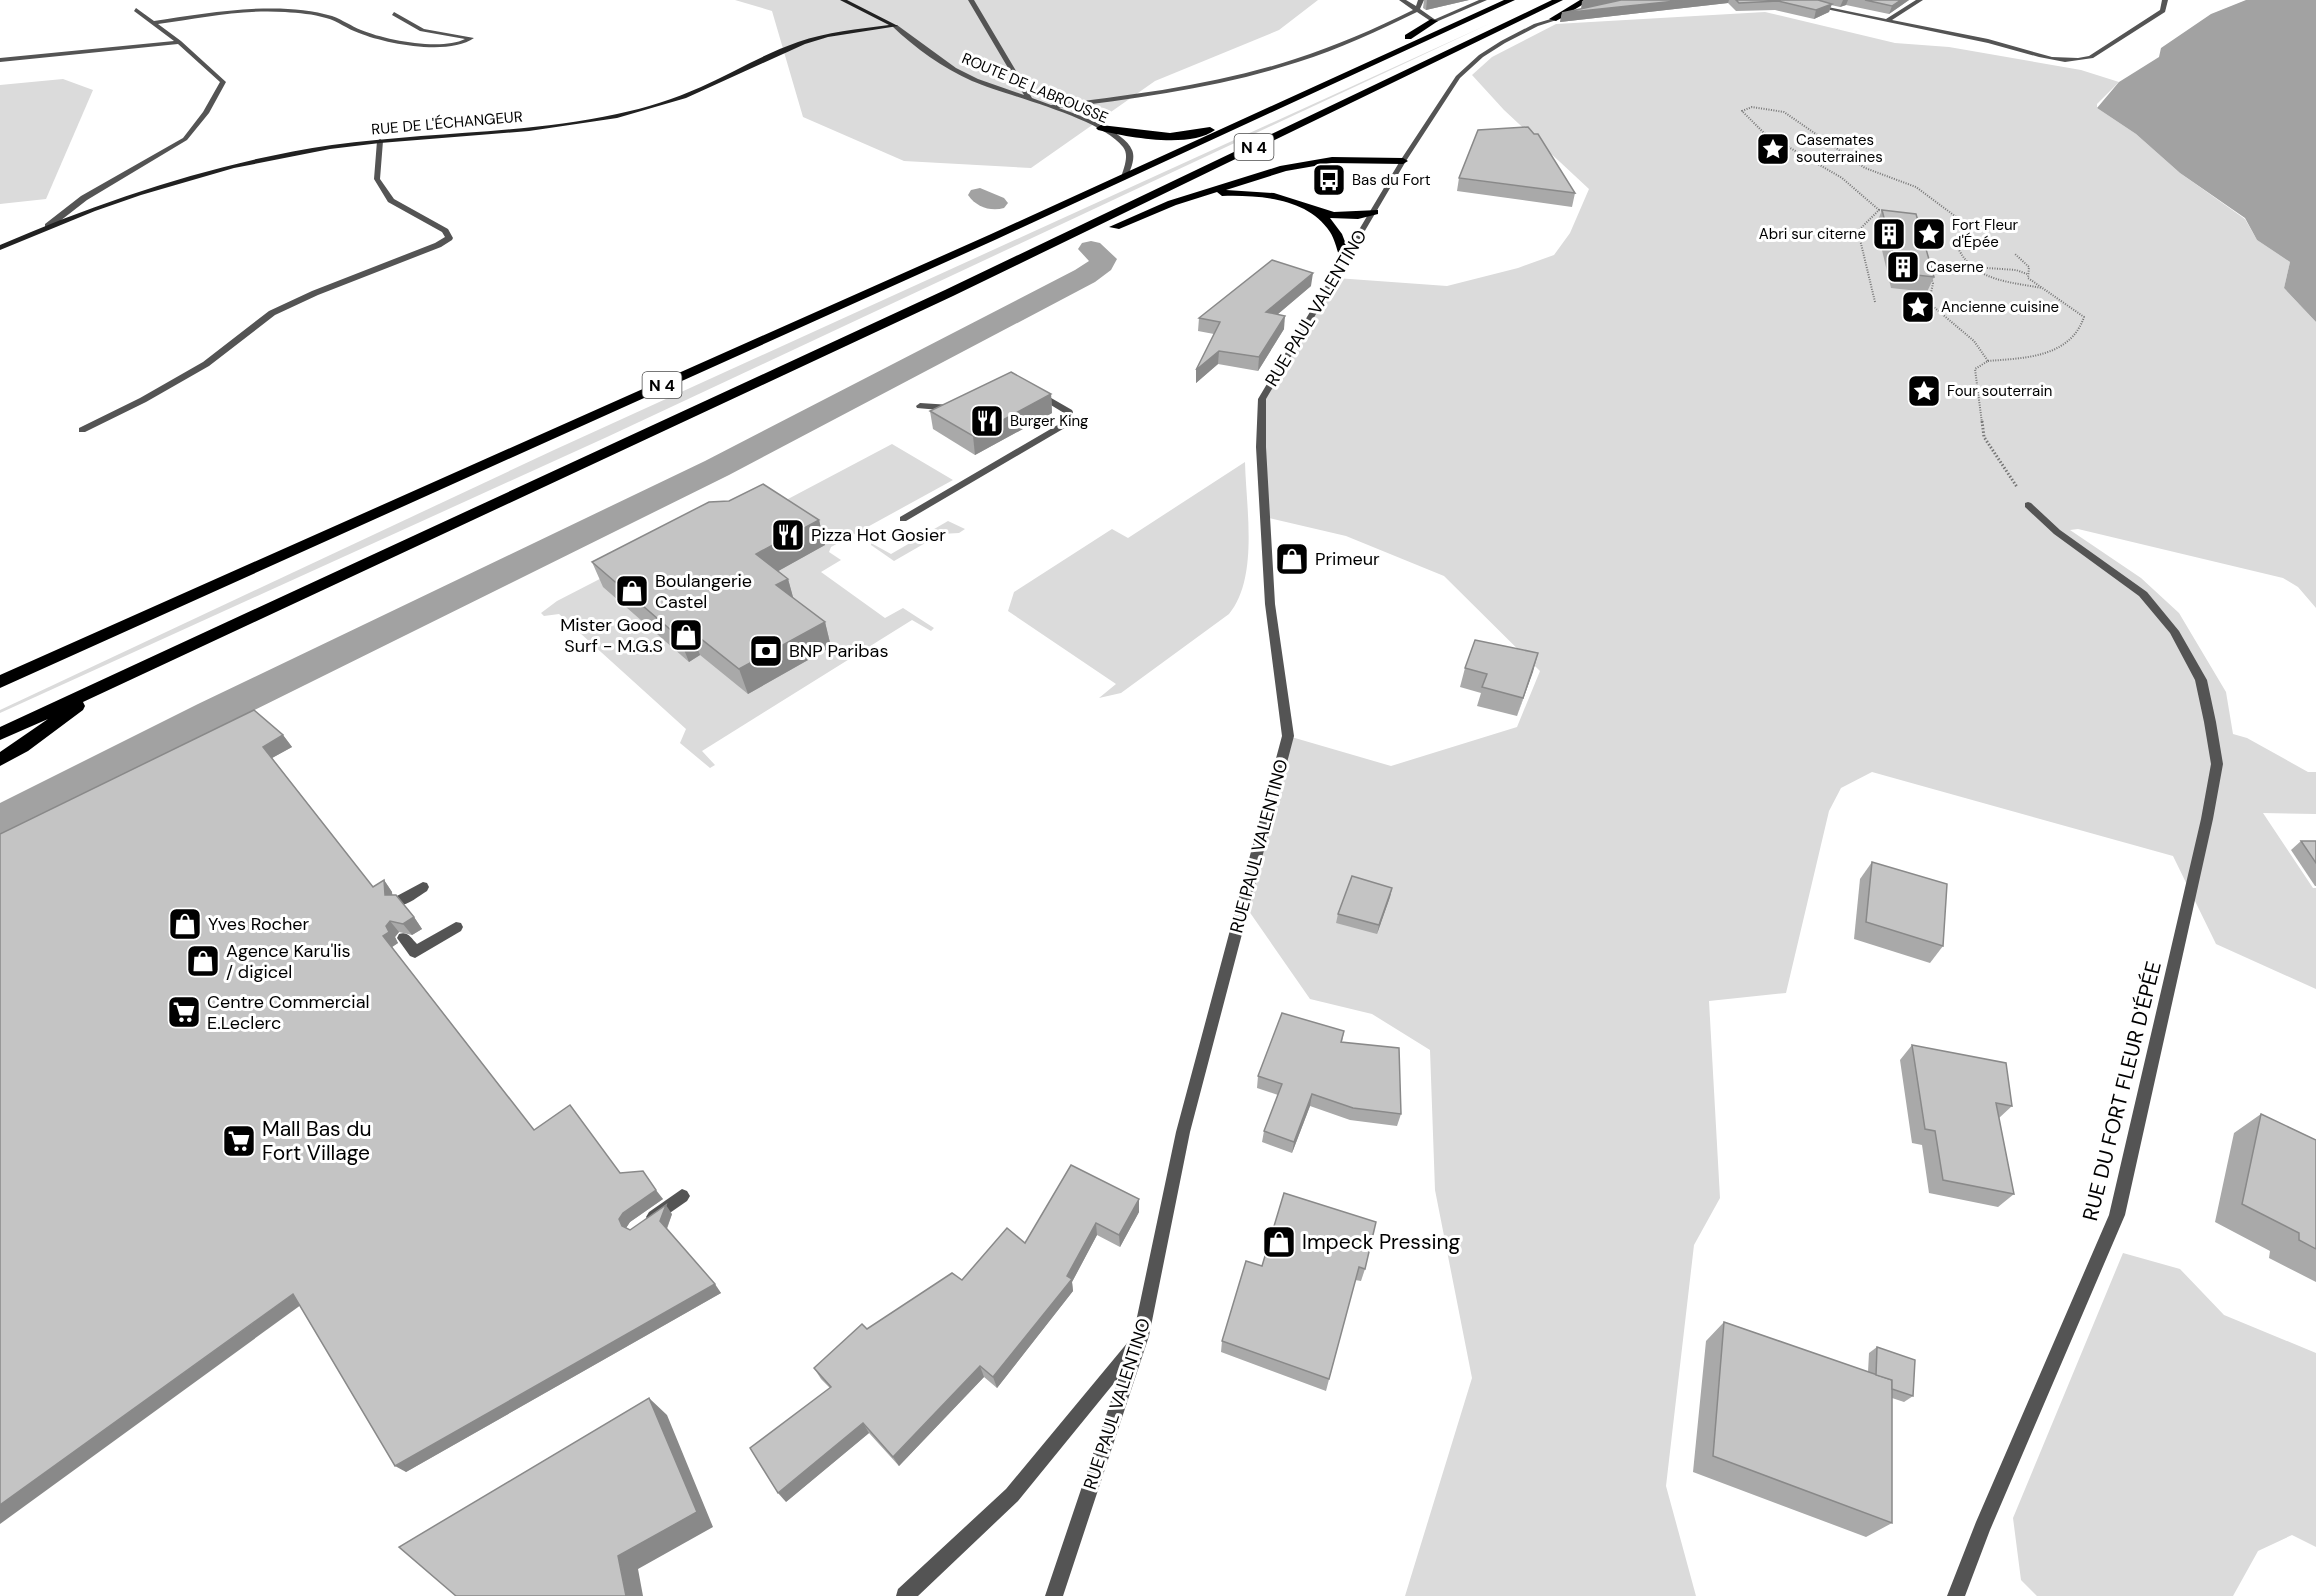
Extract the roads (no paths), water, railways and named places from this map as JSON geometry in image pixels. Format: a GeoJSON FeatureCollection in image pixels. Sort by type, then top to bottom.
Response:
{"type":"FeatureCollection","features":[{"type":"Feature","properties":{"kind":"highway","name":"N 4"},"geometry":{"type":"LineString","coordinates":[[0,681],[1124,178],[1511,0]]}},
{"type":"Feature","properties":{"kind":"highway","name":"N 4"},"geometry":{"type":"LineString","coordinates":[[0,734],[949,293],[1559,0]]}},
{"type":"Feature","properties":{"kind":"highway"},"geometry":{"type":"LineString","coordinates":[[1553,19],[1586,0]]}},
{"type":"Feature","properties":{"kind":"highway"},"geometry":{"type":"LineString","coordinates":[[1324,87],[1434,21]]}},
{"type":"Feature","properties":{"kind":"highway"},"geometry":{"type":"LineString","coordinates":[[1101,128],[1159,136],[1198,134],[1275,109]]}},
{"type":"Feature","properties":{"kind":"highway"},"geometry":{"type":"LineString","coordinates":[[949,293],[1172,203],[1204,193],[1308,163],[1359,159],[1403,161]]}},
{"type":"Feature","properties":{"kind":"highway"},"geometry":{"type":"LineString","coordinates":[[1204,193],[1237,192],[1275,196],[1330,216],[1347,218],[1374,212]]}},
{"type":"Feature","properties":{"kind":"highway"},"geometry":{"type":"LineString","coordinates":[[1315,210],[1332,225],[1341,239],[1346,260]]}},
{"type":"Feature","properties":{"kind":"highway"},"geometry":{"type":"LineString","coordinates":[[0,760],[22,747],[107,683]]}},
{"type":"Feature","properties":{"kind":"street","name":"ROUTE DE LABROUSSE"},"geometry":{"type":"LineString","coordinates":[[843,0],[895,26],[933,56],[974,79],[1101,128],[1128,147],[1130,156],[1124,178]]}},
{"type":"Feature","properties":{"kind":"street"},"geometry":{"type":"LineString","coordinates":[[971,0],[1030,100]]}},
{"type":"Feature","properties":{"kind":"street"},"geometry":{"type":"LineString","coordinates":[[1402,0],[1434,21],[1484,0]]}},
{"type":"Feature","properties":{"kind":"street"},"geometry":{"type":"LineString","coordinates":[[1049,107],[1144,96],[1235,77],[1329,50],[1417,10],[1421,0]]}},
{"type":"Feature","properties":{"kind":"street"},"geometry":{"type":"LineString","coordinates":[[1786,0],[1933,32],[2003,44],[2044,56],[2082,60],[2091,57],[2163,11],[2165,0]]}},
{"type":"Feature","properties":{"kind":"street"},"geometry":{"type":"LineString","coordinates":[[1887,21],[1920,0]]}},
{"type":"Feature","properties":{"kind":"street"},"geometry":{"type":"LineString","coordinates":[[48,226],[84,198],[185,139],[206,113],[223,82],[179,42],[136,10]]}},
{"type":"Feature","properties":{"kind":"street"},"geometry":{"type":"LineString","coordinates":[[152,22],[230,12],[302,11],[329,16],[363,34],[394,40],[446,46],[467,42],[471,39],[422,30],[394,14]]}},
{"type":"Feature","properties":{"kind":"street","name":"RUE PAUL VALENTINO"},"geometry":{"type":"LineString","coordinates":[[1054,1596],[1141,1336],[1183,1132],[1288,736],[1270,604],[1261,447],[1262,399],[1403,161],[1458,77],[1481,56],[1503,42],[1553,19],[1584,12]]}},
{"type":"Feature","properties":{"kind":"street","name":"RUE DE L'ÉCHANGEUR"},"geometry":{"type":"LineString","coordinates":[[0,248],[113,200],[206,171],[270,157],[380,141],[550,127],[651,108],[693,93],[790,46],[834,34],[895,26]]}},
{"type":"Feature","properties":{"kind":"street"},"geometry":{"type":"LineString","coordinates":[[0,60],[179,42]]}},
{"type":"Feature","properties":{"kind":"street"},"geometry":{"type":"LineString","coordinates":[[82,430],[143,400],[206,364],[272,313],[315,293],[438,245],[448,237],[445,231],[391,200],[377,179],[380,141]]}},
{"type":"Feature","properties":{"kind":"street"},"geometry":{"type":"LineString","coordinates":[[903,519],[1065,424],[1069,412],[1033,391]]}},
{"type":"Feature","properties":{"kind":"street"},"geometry":{"type":"LineString","coordinates":[[920,406],[957,407]]}},
{"type":"Feature","properties":{"kind":"street","name":"RUE DU FORT FLEUR D'ÉPÉE"},"geometry":{"type":"LineString","coordinates":[[1956,1596],[1982,1528],[2117,1215],[2205,830],[2217,764],[2201,680],[2174,631],[2143,594],[2057,532],[2028,505]]}},
{"type":"Feature","properties":{"kind":"street"},"geometry":{"type":"LineString","coordinates":[[400,901],[423,887]]}},
{"type":"Feature","properties":{"kind":"street"},"geometry":{"type":"LineString","coordinates":[[404,938],[415,952],[456,927]]}},
{"type":"Feature","properties":{"kind":"street"},"geometry":{"type":"LineString","coordinates":[[645,1223],[682,1196]]}},
{"type":"Feature","properties":{"kind":"street"},"geometry":{"type":"LineString","coordinates":[[905,1596],[1012,1495],[1141,1336]]}},
{"type":"Feature","properties":{"kind":"waterway"},"geometry":{"type":"LineString","coordinates":[[980,195],[995,203]]}},
{"type":"Feature","properties":{"kind":"waterway"},"geometry":{"type":"LineString","coordinates":[[0,822],[212,714],[717,468],[1085,276],[1102,264],[1104,259],[1091,249]]}},
{"type":"Feature","properties":{"kind":"place","name":"Casemates souterraines"},"geometry":{"type":"Point","coordinates":[1773,149]}},
{"type":"Feature","properties":{"kind":"place","name":"Bas du Fort"},"geometry":{"type":"Point","coordinates":[1329,180]}},
{"type":"Feature","properties":{"kind":"place","name":"Abri sur citerne"},"geometry":{"type":"Point","coordinates":[1889,234]}},
{"type":"Feature","properties":{"kind":"place","name":"Fort Fleur d'Épée"},"geometry":{"type":"Point","coordinates":[1929,234]}},
{"type":"Feature","properties":{"kind":"place","name":"Caserne"},"geometry":{"type":"Point","coordinates":[1903,267]}},
{"type":"Feature","properties":{"kind":"place","name":"Ancienne cuisine"},"geometry":{"type":"Point","coordinates":[1918,307]}},
{"type":"Feature","properties":{"kind":"place","name":"Four souterrain"},"geometry":{"type":"Point","coordinates":[1924,391]}},
{"type":"Feature","properties":{"kind":"place","name":"Burger King"},"geometry":{"type":"Point","coordinates":[987,421]}},
{"type":"Feature","properties":{"kind":"place","name":"Pizza Hot Gosier"},"geometry":{"type":"Point","coordinates":[788,535]}},
{"type":"Feature","properties":{"kind":"place","name":"Primeur"},"geometry":{"type":"Point","coordinates":[1292,559]}},
{"type":"Feature","properties":{"kind":"place","name":"Boulangerie Castel"},"geometry":{"type":"Point","coordinates":[632,591]}},
{"type":"Feature","properties":{"kind":"place","name":"Mister Good Surf - M.G.S"},"geometry":{"type":"Point","coordinates":[686,635]}},
{"type":"Feature","properties":{"kind":"place","name":"BNP Paribas"},"geometry":{"type":"Point","coordinates":[766,651]}},
{"type":"Feature","properties":{"kind":"place","name":"Yves Rocher"},"geometry":{"type":"Point","coordinates":[185,924]}},
{"type":"Feature","properties":{"kind":"place","name":"Agence Karu'lis / digicel"},"geometry":{"type":"Point","coordinates":[203,961]}},
{"type":"Feature","properties":{"kind":"place","name":"Centre Commercial E.Leclerc"},"geometry":{"type":"Point","coordinates":[184,1012]}},
{"type":"Feature","properties":{"kind":"place","name":"Mall Bas du Fort Village"},"geometry":{"type":"Point","coordinates":[239,1141]}},
{"type":"Feature","properties":{"kind":"place","name":"Impeck Pressing"},"geometry":{"type":"Point","coordinates":[1279,1242]}}]}
